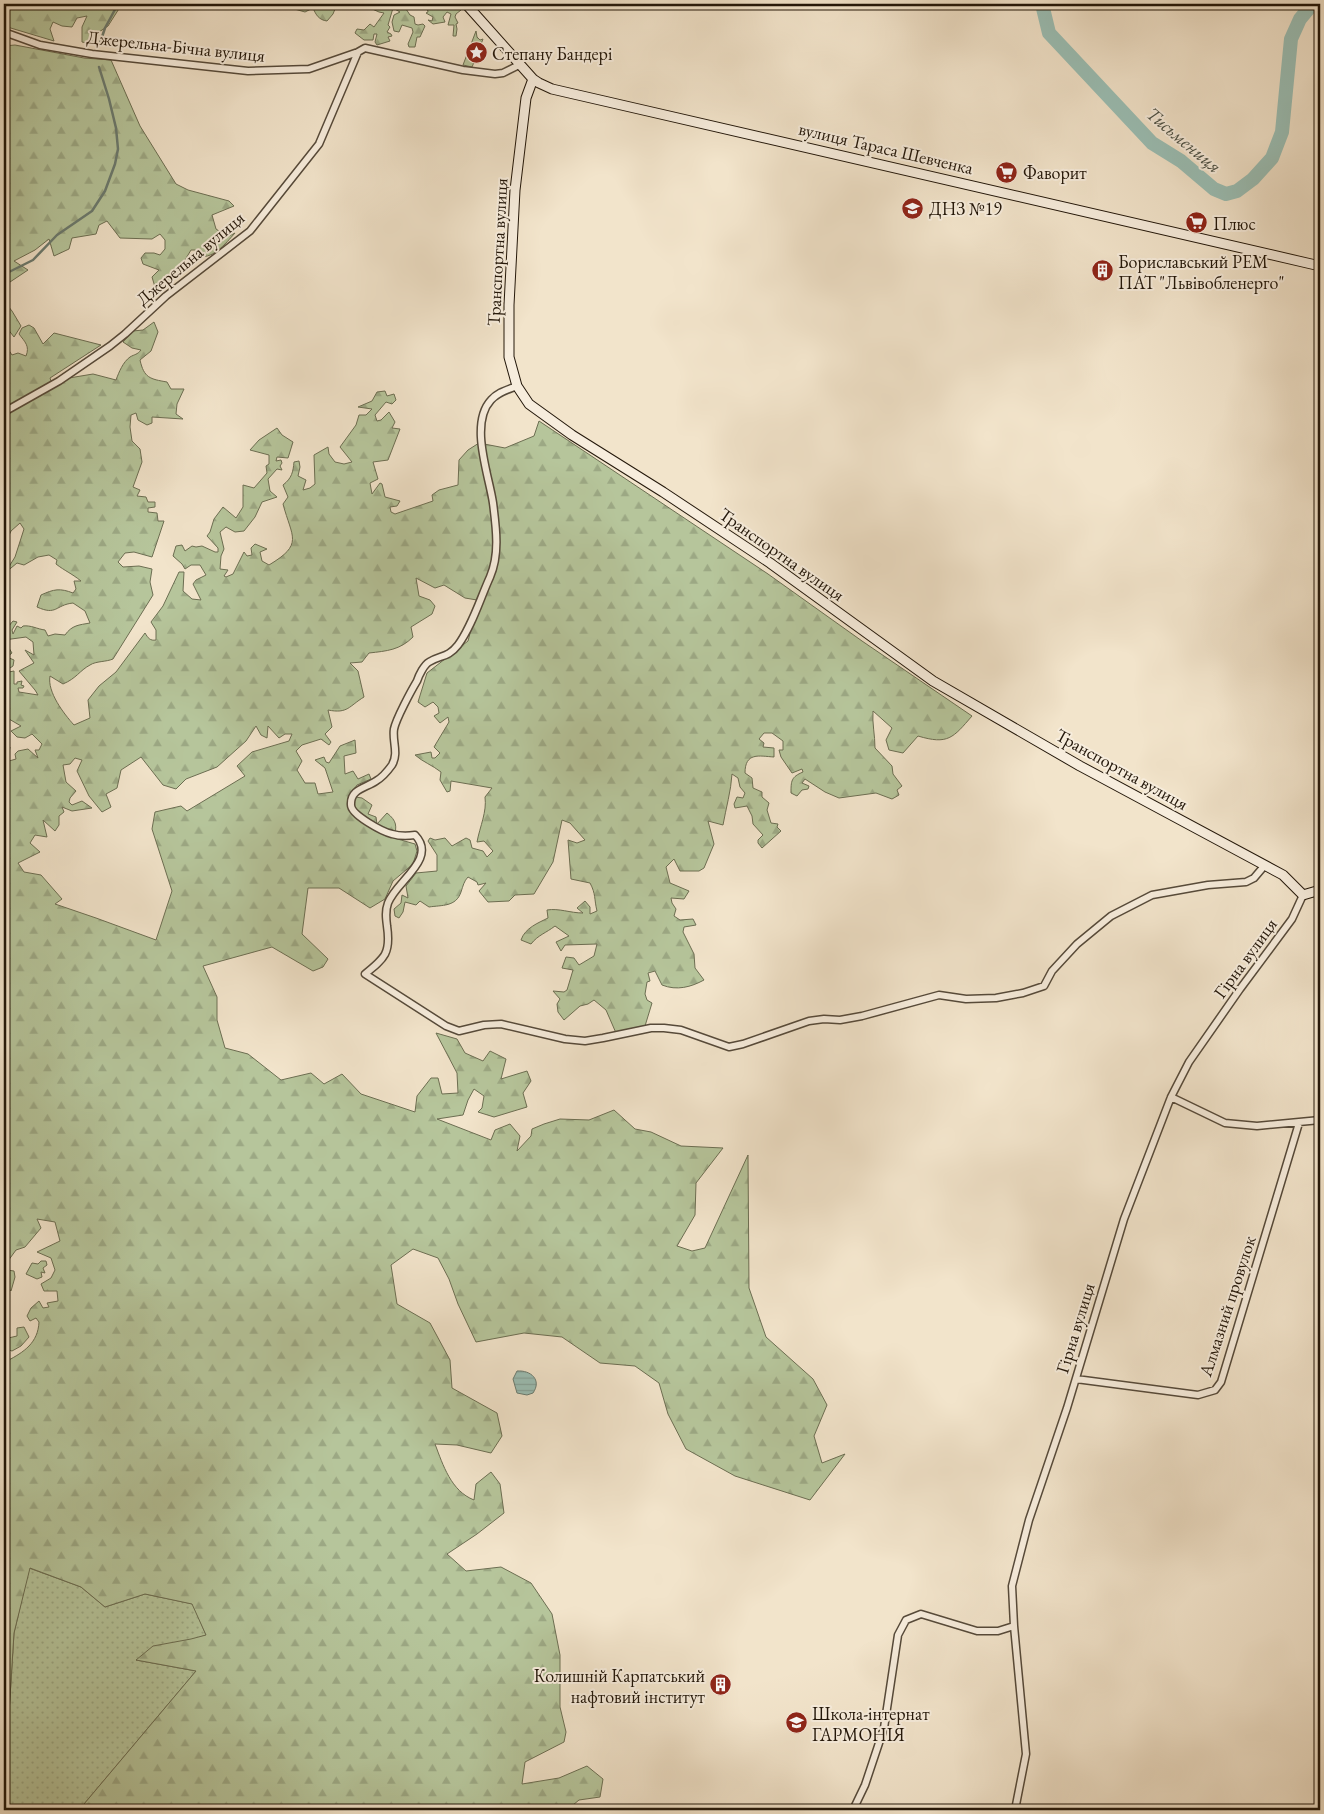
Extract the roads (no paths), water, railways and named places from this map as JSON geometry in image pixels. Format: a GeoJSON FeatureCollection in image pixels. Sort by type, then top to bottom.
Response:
{"type":"FeatureCollection","features":[{"type":"Feature","properties":{"kind":"street"},"geometry":{"type":"LineString","coordinates":[[466,4],[533,79]]}},
{"type":"Feature","properties":{"kind":"street","name":"Джерельна-Бічна вулиця"},"geometry":{"type":"LineString","coordinates":[[4,32],[40,45],[92,54],[248,71],[309,69],[365,48],[453,68],[495,74],[503,73],[520,65]]}},
{"type":"Feature","properties":{"kind":"street","name":"Джерельна вулиця"},"geometry":{"type":"LineString","coordinates":[[4,412],[59,381],[110,346],[166,296],[250,231],[319,144],[358,52]]}},
{"type":"Feature","properties":{"kind":"street","name":"вулиця Тараса Шевченка"},"geometry":{"type":"LineString","coordinates":[[533,79],[546,86],[566,92],[1320,266]]}},
{"type":"Feature","properties":{"kind":"street","name":"Транспортна вулиця"},"geometry":{"type":"LineString","coordinates":[[533,79],[526,98],[515,190],[508,305],[509,357],[517,386],[522,396],[539,413],[770,564],[933,681],[1080,766],[1265,865],[1290,880],[1303,895]]}},
{"type":"Feature","properties":{"kind":"street"},"geometry":{"type":"LineString","coordinates":[[517,386],[499,393],[489,402],[484,412],[480,429],[486,474],[493,502],[496,550],[494,566],[466,631],[457,646],[444,657],[428,662],[417,679],[394,729],[396,751],[394,760],[387,773],[376,782],[358,789],[352,795],[350,804],[352,810],[362,818],[392,834],[415,835],[420,840],[422,848],[417,865],[397,887],[388,903],[386,915],[389,938],[388,951],[381,962],[365,974],[446,1026],[459,1031],[484,1025],[501,1024],[565,1039],[585,1041],[651,1028],[664,1028],[681,1030],[729,1047],[744,1044],[809,1021],[824,1019],[840,1020],[862,1016],[939,995],[966,999],[996,998],[1023,994],[1044,986],[1052,971],[1071,951],[1089,933],[1111,916],[1152,895],[1208,885],[1246,882],[1254,878],[1265,865]]}},
{"type":"Feature","properties":{"kind":"street"},"geometry":{"type":"LineString","coordinates":[[1303,895],[1320,890]]}},
{"type":"Feature","properties":{"kind":"street","name":"Гірна вулиця"},"geometry":{"type":"LineString","coordinates":[[1015,1810],[1026,1754],[1012,1586],[1029,1520],[1067,1408],[1124,1219],[1171,1097],[1189,1062],[1292,919],[1303,895]]}},
{"type":"Feature","properties":{"kind":"street"},"geometry":{"type":"LineString","coordinates":[[1171,1097],[1225,1123],[1257,1126],[1320,1120]]}},
{"type":"Feature","properties":{"kind":"street","name":"Алмазний провулок"},"geometry":{"type":"LineString","coordinates":[[1076,1379],[1198,1395],[1215,1390],[1221,1382],[1299,1123]]}},
{"type":"Feature","properties":{"kind":"street"},"geometry":{"type":"LineString","coordinates":[[853,1810],[865,1785],[884,1728],[898,1635],[906,1620],[921,1614],[977,1631],[998,1631],[1014,1626]]}},
{"type":"Feature","properties":{"kind":"water"},"geometry":{"type":"Polygon","coordinates":[[[517,1371],[527,1372],[534,1377],[536,1384],[533,1393],[527,1395],[517,1393],[513,1379],[517,1371]]]}},
{"type":"Feature","properties":{"kind":"waterway"},"geometry":{"type":"LineString","coordinates":[[100,43],[105,28],[118,4]]}},
{"type":"Feature","properties":{"kind":"waterway","name":"Тисьмениця"},"geometry":{"type":"LineString","coordinates":[[1042,4],[1049,33],[1152,143],[1181,161],[1214,189],[1226,194],[1237,191],[1253,179],[1272,158],[1282,132],[1291,39],[1300,19],[1310,7],[1317,4]]}},
{"type":"Feature","properties":{"kind":"waterway"},"geometry":{"type":"LineString","coordinates":[[4,277],[9,272],[33,260],[57,235],[92,211],[105,191],[115,164],[118,149],[116,128],[99,67]]}},
{"type":"Feature","properties":{"kind":"place","name":"Степану Бандері"},"geometry":{"type":"Point","coordinates":[476,53]}},
{"type":"Feature","properties":{"kind":"place","name":"Фаворит"},"geometry":{"type":"Point","coordinates":[1007,172]}},
{"type":"Feature","properties":{"kind":"place","name":"ДНЗ №19"},"geometry":{"type":"Point","coordinates":[913,208]}},
{"type":"Feature","properties":{"kind":"place","name":"Плюс"},"geometry":{"type":"Point","coordinates":[1197,223]}},
{"type":"Feature","properties":{"kind":"place","name":"Бориславський РЕМ ПАТ \"Львівобленерго\""},"geometry":{"type":"Point","coordinates":[1102,271]}},
{"type":"Feature","properties":{"kind":"place","name":"Колишній Карпатський нафтовий інститут"},"geometry":{"type":"Point","coordinates":[721,1685]}},
{"type":"Feature","properties":{"kind":"place","name":"Школа-інтернат ГАРМОНІЯ"},"geometry":{"type":"Point","coordinates":[796,1723]}}]}
